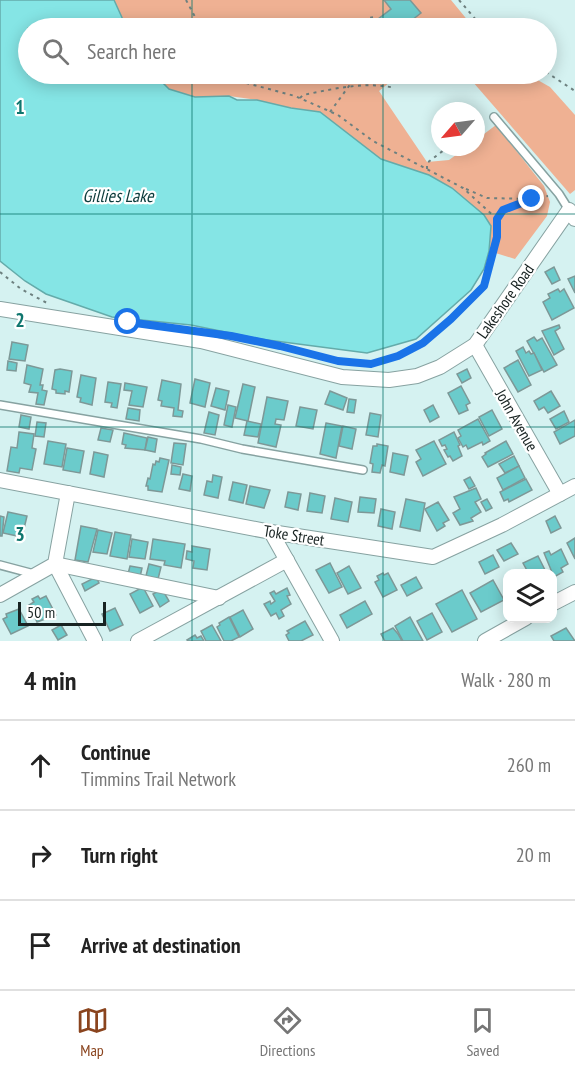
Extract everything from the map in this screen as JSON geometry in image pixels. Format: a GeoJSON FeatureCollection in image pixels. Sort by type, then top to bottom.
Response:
{"type":"FeatureCollection","features":[{"type":"Feature","properties":{"kind":"street","name":"Lakeshore Road"},"geometry":{"type":"LineString","coordinates":[[0,309],[201,341],[342,377],[389,380],[417,376],[440,367],[475,345],[572,214]]}},
{"type":"Feature","properties":{"kind":"street","name":"John Avenue"},"geometry":{"type":"LineString","coordinates":[[475,345],[560,494]]}},
{"type":"Feature","properties":{"kind":"street","name":"Toke Street"},"geometry":{"type":"LineString","coordinates":[[0,480],[271,532],[433,557],[502,525],[575,486]]}},
{"type":"Feature","properties":{"kind":"street"},"geometry":{"type":"LineString","coordinates":[[68,493],[55,564],[95,641]]}},
{"type":"Feature","properties":{"kind":"street"},"geometry":{"type":"LineString","coordinates":[[271,532],[332,641]]}},
{"type":"Feature","properties":{"kind":"street"},"geometry":{"type":"LineString","coordinates":[[138,641],[287,560]]}},
{"type":"Feature","properties":{"kind":"street"},"geometry":{"type":"LineString","coordinates":[[0,595],[55,564],[219,598]]}},
{"type":"Feature","properties":{"kind":"street"},"geometry":{"type":"LineString","coordinates":[[557,601],[575,592]]}},
{"type":"Feature","properties":{"kind":"street"},"geometry":{"type":"LineString","coordinates":[[484,641],[517,623]]}},
{"type":"Feature","properties":{"kind":"lane"},"geometry":{"type":"LineString","coordinates":[[494,117],[559,194],[572,214]]}},
{"type":"Feature","properties":{"kind":"lane"},"geometry":{"type":"LineString","coordinates":[[0,405],[201,439],[242,449],[363,470]]}},
{"type":"Feature","properties":{"kind":"lane"},"geometry":{"type":"LineString","coordinates":[[0,565],[37,574]]}},
{"type":"Feature","properties":{"kind":"path"},"geometry":{"type":"LineString","coordinates":[[186,0],[196,18]]}},
{"type":"Feature","properties":{"kind":"path"},"geometry":{"type":"LineString","coordinates":[[459,0],[474,18]]}},
{"type":"Feature","properties":{"kind":"path"},"geometry":{"type":"LineString","coordinates":[[372,18],[377,17]]}},
{"type":"Feature","properties":{"kind":"path"},"geometry":{"type":"LineString","coordinates":[[557,79],[575,91]]}},
{"type":"Feature","properties":{"kind":"path"},"geometry":{"type":"LineString","coordinates":[[250,84],[300,98],[338,115],[373,141],[487,198],[532,199]]}},
{"type":"Feature","properties":{"kind":"path"},"geometry":{"type":"LineString","coordinates":[[300,98],[303,95],[349,86],[395,88]]}},
{"type":"Feature","properties":{"kind":"path"},"geometry":{"type":"LineString","coordinates":[[330,112],[349,86]]}},
{"type":"Feature","properties":{"kind":"path"},"geometry":{"type":"LineString","coordinates":[[427,169],[427,163],[436,156]]}},
{"type":"Feature","properties":{"kind":"path"},"geometry":{"type":"LineString","coordinates":[[463,188],[497,219]]}},
{"type":"Feature","properties":{"kind":"path"},"geometry":{"type":"LineString","coordinates":[[261,342],[338,361],[371,364],[398,356],[423,343],[484,286],[497,237],[497,219],[503,210],[532,199],[559,194]]}},
{"type":"Feature","properties":{"kind":"path"},"geometry":{"type":"LineString","coordinates":[[0,272],[21,290],[46,303]]}},
{"type":"Feature","properties":{"kind":"shaded area"},"geometry":{"type":"Polygon","coordinates":[[[114,0],[451,0],[466,18],[123,18],[114,0]]]}},
{"type":"Feature","properties":{"kind":"shaded area"},"geometry":{"type":"Polygon","coordinates":[[[164,84],[388,84],[379,91],[427,162],[449,160],[455,156],[485,156],[485,133],[496,125],[544,186],[550,202],[547,216],[515,259],[489,251],[490,226],[484,215],[452,188],[429,175],[381,159],[320,112],[229,96],[195,97],[169,89],[164,84]]]}},
{"type":"Feature","properties":{"kind":"shaded area"},"geometry":{"type":"Polygon","coordinates":[[[475,84],[545,84],[575,115],[575,190],[570,194],[475,84]]]}},
{"type":"Feature","properties":{"kind":"water","name":"Gillies Lake"},"geometry":{"type":"Polygon","coordinates":[[[0,0],[114,0],[122,18],[18,18],[18,84],[164,84],[169,89],[195,97],[229,96],[237,100],[257,100],[320,112],[381,159],[429,175],[452,188],[484,215],[491,226],[489,251],[484,269],[471,290],[416,339],[367,353],[260,339],[191,325],[112,317],[46,294],[0,261],[0,0]]]}},
{"type":"Feature","properties":{"kind":"building"},"geometry":{"type":"Polygon","coordinates":[[[384,0],[410,0],[421,13],[415,18],[379,18],[391,9],[384,0]]]}},
{"type":"Feature","properties":{"kind":"building"},"geometry":{"type":"Polygon","coordinates":[[[554,267],[560,280],[552,284],[545,272],[554,267]]]}},
{"type":"Feature","properties":{"kind":"building"},"geometry":{"type":"Polygon","coordinates":[[[575,276],[575,293],[568,279],[575,276]]]}},
{"type":"Feature","properties":{"kind":"building"},"geometry":{"type":"Polygon","coordinates":[[[558,289],[560,292],[564,289],[574,308],[552,320],[543,302],[550,298],[548,294],[558,289]]]}},
{"type":"Feature","properties":{"kind":"building"},"geometry":{"type":"Polygon","coordinates":[[[559,325],[560,328],[555,331],[564,349],[554,355],[542,331],[559,325]]]}},
{"type":"Feature","properties":{"kind":"building"},"geometry":{"type":"Polygon","coordinates":[[[534,337],[537,341],[542,338],[557,365],[544,372],[527,341],[534,337]]]}},
{"type":"Feature","properties":{"kind":"building"},"geometry":{"type":"Polygon","coordinates":[[[12,342],[28,345],[25,361],[9,359],[12,342]]]}},
{"type":"Feature","properties":{"kind":"building"},"geometry":{"type":"Polygon","coordinates":[[[523,347],[526,353],[529,351],[531,354],[534,353],[542,370],[529,376],[516,351],[523,347]]]}},
{"type":"Feature","properties":{"kind":"building"},"geometry":{"type":"Polygon","coordinates":[[[518,360],[531,385],[518,392],[504,368],[518,360]]]}},
{"type":"Feature","properties":{"kind":"building"},"geometry":{"type":"Polygon","coordinates":[[[8,361],[17,363],[16,371],[7,370],[8,361]]]}},
{"type":"Feature","properties":{"kind":"building"},"geometry":{"type":"Polygon","coordinates":[[[27,365],[43,369],[40,385],[43,385],[42,390],[47,391],[44,405],[36,404],[38,393],[29,392],[31,385],[24,383],[27,365]]]}},
{"type":"Feature","properties":{"kind":"building"},"geometry":{"type":"Polygon","coordinates":[[[467,369],[471,378],[462,383],[457,374],[467,369]]]}},
{"type":"Feature","properties":{"kind":"building"},"geometry":{"type":"Polygon","coordinates":[[[55,370],[72,371],[69,392],[65,391],[65,394],[56,393],[56,390],[52,389],[55,370]]]}},
{"type":"Feature","properties":{"kind":"building"},"geometry":{"type":"Polygon","coordinates":[[[81,375],[96,378],[92,405],[80,402],[81,398],[77,397],[81,375]]]}},
{"type":"Feature","properties":{"kind":"building"},"geometry":{"type":"Polygon","coordinates":[[[195,379],[210,383],[205,407],[190,403],[195,379]]]}},
{"type":"Feature","properties":{"kind":"building"},"geometry":{"type":"Polygon","coordinates":[[[162,380],[181,384],[178,410],[183,411],[182,417],[173,416],[174,408],[161,406],[162,401],[158,400],[162,380]]]}},
{"type":"Feature","properties":{"kind":"building"},"geometry":{"type":"Polygon","coordinates":[[[108,382],[121,384],[117,408],[111,407],[112,403],[105,402],[108,382]]]}},
{"type":"Feature","properties":{"kind":"building"},"geometry":{"type":"Polygon","coordinates":[[[125,383],[147,387],[143,407],[129,405],[132,391],[124,390],[125,383]]]}},
{"type":"Feature","properties":{"kind":"building"},"geometry":{"type":"Polygon","coordinates":[[[243,384],[255,387],[248,421],[235,418],[243,384]]]}},
{"type":"Feature","properties":{"kind":"building"},"geometry":{"type":"Polygon","coordinates":[[[461,386],[470,403],[466,405],[468,410],[459,414],[448,393],[461,386]]]}},
{"type":"Feature","properties":{"kind":"building"},"geometry":{"type":"Polygon","coordinates":[[[216,388],[229,391],[225,410],[211,406],[216,388]]]}},
{"type":"Feature","properties":{"kind":"building"},"geometry":{"type":"Polygon","coordinates":[[[330,391],[347,398],[343,410],[325,404],[330,391]]]}},
{"type":"Feature","properties":{"kind":"building"},"geometry":{"type":"Polygon","coordinates":[[[551,391],[560,406],[548,413],[544,407],[539,410],[534,401],[551,391]]]}},
{"type":"Feature","properties":{"kind":"building"},"geometry":{"type":"Polygon","coordinates":[[[267,397],[288,401],[284,420],[276,419],[275,424],[281,425],[276,447],[258,443],[267,397]]]}},
{"type":"Feature","properties":{"kind":"building"},"geometry":{"type":"Polygon","coordinates":[[[349,399],[356,400],[354,413],[347,412],[349,399]]]}},
{"type":"Feature","properties":{"kind":"building"},"geometry":{"type":"Polygon","coordinates":[[[228,405],[236,407],[232,427],[224,425],[228,405]]]}},
{"type":"Feature","properties":{"kind":"building"},"geometry":{"type":"Polygon","coordinates":[[[433,405],[439,417],[430,422],[424,410],[433,405]]]}},
{"type":"Feature","properties":{"kind":"building"},"geometry":{"type":"Polygon","coordinates":[[[300,407],[317,410],[313,429],[296,426],[300,407]]]}},
{"type":"Feature","properties":{"kind":"building"},"geometry":{"type":"Polygon","coordinates":[[[128,408],[140,410],[139,421],[126,419],[128,408]]]}},
{"type":"Feature","properties":{"kind":"building"},"geometry":{"type":"Polygon","coordinates":[[[492,410],[502,429],[489,436],[479,417],[492,410]]]}},
{"type":"Feature","properties":{"kind":"building"},"geometry":{"type":"Polygon","coordinates":[[[564,411],[569,422],[556,429],[550,419],[564,411]]]}},
{"type":"Feature","properties":{"kind":"building"},"geometry":{"type":"Polygon","coordinates":[[[209,412],[219,415],[215,435],[204,433],[209,412]]]}},
{"type":"Feature","properties":{"kind":"building"},"geometry":{"type":"Polygon","coordinates":[[[370,413],[381,415],[378,437],[366,435],[370,413]]]}},
{"type":"Feature","properties":{"kind":"building"},"geometry":{"type":"Polygon","coordinates":[[[21,415],[31,417],[29,429],[19,427],[21,415]]]}},
{"type":"Feature","properties":{"kind":"building"},"geometry":{"type":"Polygon","coordinates":[[[478,419],[490,441],[468,449],[466,445],[463,447],[458,438],[461,436],[458,430],[478,419]]]}},
{"type":"Feature","properties":{"kind":"building"},"geometry":{"type":"Polygon","coordinates":[[[575,420],[575,436],[560,444],[554,432],[575,420]]]}},
{"type":"Feature","properties":{"kind":"building"},"geometry":{"type":"Polygon","coordinates":[[[247,421],[261,424],[258,437],[244,435],[247,421]]]}},
{"type":"Feature","properties":{"kind":"building"},"geometry":{"type":"Polygon","coordinates":[[[37,422],[46,423],[44,437],[35,436],[37,422]]]}},
{"type":"Feature","properties":{"kind":"building"},"geometry":{"type":"Polygon","coordinates":[[[326,423],[342,426],[336,458],[320,454],[326,423]]]}},
{"type":"Feature","properties":{"kind":"building"},"geometry":{"type":"Polygon","coordinates":[[[343,426],[356,429],[352,449],[339,446],[343,426]]]}},
{"type":"Feature","properties":{"kind":"building"},"geometry":{"type":"Polygon","coordinates":[[[101,428],[113,430],[110,442],[98,440],[101,428]]]}},
{"type":"Feature","properties":{"kind":"building"},"geometry":{"type":"Polygon","coordinates":[[[19,432],[34,434],[32,448],[36,449],[32,470],[20,468],[19,473],[7,471],[11,447],[17,448],[19,432]]]}},
{"type":"Feature","properties":{"kind":"building"},"geometry":{"type":"Polygon","coordinates":[[[454,432],[462,456],[453,461],[444,450],[447,449],[445,445],[442,446],[439,440],[454,432]]]}},
{"type":"Feature","properties":{"kind":"building"},"geometry":{"type":"Polygon","coordinates":[[[124,433],[147,438],[145,450],[125,448],[126,445],[122,444],[124,433]]]}},
{"type":"Feature","properties":{"kind":"building"},"geometry":{"type":"Polygon","coordinates":[[[148,437],[157,439],[155,452],[145,450],[148,437]]]}},
{"type":"Feature","properties":{"kind":"building"},"geometry":{"type":"Polygon","coordinates":[[[48,441],[66,444],[62,467],[44,464],[48,441]]]}},
{"type":"Feature","properties":{"kind":"building"},"geometry":{"type":"Polygon","coordinates":[[[434,441],[446,464],[423,476],[416,462],[421,459],[416,450],[434,441]]]}},
{"type":"Feature","properties":{"kind":"building"},"geometry":{"type":"Polygon","coordinates":[[[506,441],[513,454],[488,467],[482,457],[506,441]]]}},
{"type":"Feature","properties":{"kind":"building"},"geometry":{"type":"Polygon","coordinates":[[[174,443],[186,444],[183,465],[171,463],[174,443]]]}},
{"type":"Feature","properties":{"kind":"building"},"geometry":{"type":"Polygon","coordinates":[[[377,444],[388,446],[385,466],[382,465],[380,473],[372,472],[373,464],[370,463],[373,446],[377,444]]]}},
{"type":"Feature","properties":{"kind":"building"},"geometry":{"type":"Polygon","coordinates":[[[67,448],[84,451],[80,473],[63,470],[67,448]]]}},
{"type":"Feature","properties":{"kind":"building"},"geometry":{"type":"Polygon","coordinates":[[[94,452],[108,455],[104,477],[90,474],[94,452]]]}},
{"type":"Feature","properties":{"kind":"building"},"geometry":{"type":"Polygon","coordinates":[[[393,453],[408,456],[404,475],[390,472],[393,453]]]}},
{"type":"Feature","properties":{"kind":"building"},"geometry":{"type":"Polygon","coordinates":[[[514,456],[519,466],[505,473],[499,464],[514,456]]]}},
{"type":"Feature","properties":{"kind":"building"},"geometry":{"type":"Polygon","coordinates":[[[160,458],[169,460],[162,492],[148,490],[146,486],[153,464],[155,465],[156,461],[159,462],[160,458]]]}},
{"type":"Feature","properties":{"kind":"building"},"geometry":{"type":"Polygon","coordinates":[[[172,465],[181,467],[180,475],[171,474],[172,465]]]}},
{"type":"Feature","properties":{"kind":"building"},"geometry":{"type":"Polygon","coordinates":[[[519,466],[525,478],[503,490],[497,478],[519,466]]]}},
{"type":"Feature","properties":{"kind":"building"},"geometry":{"type":"Polygon","coordinates":[[[183,474],[192,476],[190,491],[179,489],[183,474]]]}},
{"type":"Feature","properties":{"kind":"building"},"geometry":{"type":"Polygon","coordinates":[[[213,475],[222,477],[218,498],[204,495],[207,481],[212,482],[213,475]]]}},
{"type":"Feature","properties":{"kind":"building"},"geometry":{"type":"Polygon","coordinates":[[[470,477],[475,486],[469,489],[464,480],[470,477]]]}},
{"type":"Feature","properties":{"kind":"building"},"geometry":{"type":"Polygon","coordinates":[[[526,479],[532,490],[509,502],[508,499],[504,501],[500,492],[526,479]]]}},
{"type":"Feature","properties":{"kind":"building"},"geometry":{"type":"Polygon","coordinates":[[[233,482],[247,485],[243,503],[229,500],[233,482]]]}},
{"type":"Feature","properties":{"kind":"building"},"geometry":{"type":"Polygon","coordinates":[[[250,486],[270,490],[264,508],[246,504],[250,486]]]}},
{"type":"Feature","properties":{"kind":"building"},"geometry":{"type":"Polygon","coordinates":[[[476,488],[481,499],[475,502],[481,512],[471,518],[473,521],[460,525],[453,513],[460,509],[454,497],[476,488]]]}},
{"type":"Feature","properties":{"kind":"building"},"geometry":{"type":"Polygon","coordinates":[[[288,492],[301,494],[298,510],[285,507],[288,492]]]}},
{"type":"Feature","properties":{"kind":"building"},"geometry":{"type":"Polygon","coordinates":[[[310,493],[325,496],[322,513],[307,511],[310,493]]]}},
{"type":"Feature","properties":{"kind":"building"},"geometry":{"type":"Polygon","coordinates":[[[360,497],[376,499],[374,513],[358,512],[360,497]]]}},
{"type":"Feature","properties":{"kind":"building"},"geometry":{"type":"Polygon","coordinates":[[[335,498],[352,502],[348,522],[331,519],[335,498]]]}},
{"type":"Feature","properties":{"kind":"building"},"geometry":{"type":"Polygon","coordinates":[[[406,499],[425,503],[420,531],[400,527],[406,499]]]}},
{"type":"Feature","properties":{"kind":"building"},"geometry":{"type":"Polygon","coordinates":[[[487,499],[492,508],[486,511],[481,502],[487,499]]]}},
{"type":"Feature","properties":{"kind":"building"},"geometry":{"type":"Polygon","coordinates":[[[438,502],[449,520],[443,523],[445,526],[437,531],[425,509],[438,502]]]}},
{"type":"Feature","properties":{"kind":"building"},"geometry":{"type":"Polygon","coordinates":[[[381,509],[395,512],[392,529],[378,526],[381,509]]]}},
{"type":"Feature","properties":{"kind":"building"},"geometry":{"type":"Polygon","coordinates":[[[8,512],[27,516],[22,537],[3,533],[8,512]]]}},
{"type":"Feature","properties":{"kind":"building"},"geometry":{"type":"Polygon","coordinates":[[[0,516],[4,517],[2,536],[0,536],[0,516]]]}},
{"type":"Feature","properties":{"kind":"building"},"geometry":{"type":"Polygon","coordinates":[[[555,516],[561,528],[551,533],[546,521],[555,516]]]}},
{"type":"Feature","properties":{"kind":"building"},"geometry":{"type":"Polygon","coordinates":[[[81,526],[97,529],[88,562],[75,560],[81,526]]]}},
{"type":"Feature","properties":{"kind":"building"},"geometry":{"type":"Polygon","coordinates":[[[98,530],[112,533],[107,554],[93,552],[98,530]]]}},
{"type":"Feature","properties":{"kind":"building"},"geometry":{"type":"Polygon","coordinates":[[[115,532],[131,535],[127,559],[110,556],[115,532]]]}},
{"type":"Feature","properties":{"kind":"building"},"geometry":{"type":"Polygon","coordinates":[[[575,538],[575,559],[567,543],[575,538]]]}},
{"type":"Feature","properties":{"kind":"building"},"geometry":{"type":"Polygon","coordinates":[[[132,539],[148,542],[145,559],[129,557],[132,539]]]}},
{"type":"Feature","properties":{"kind":"building"},"geometry":{"type":"Polygon","coordinates":[[[153,539],[185,544],[181,568],[164,565],[165,561],[150,559],[153,539]]]}},
{"type":"Feature","properties":{"kind":"building"},"geometry":{"type":"Polygon","coordinates":[[[511,543],[518,554],[504,561],[497,550],[511,543]]]}},
{"type":"Feature","properties":{"kind":"building"},"geometry":{"type":"Polygon","coordinates":[[[192,546],[210,549],[207,570],[193,568],[194,561],[186,559],[187,551],[192,552],[192,546]]]}},
{"type":"Feature","properties":{"kind":"building"},"geometry":{"type":"Polygon","coordinates":[[[561,549],[568,564],[561,568],[563,572],[557,575],[557,569],[551,569],[544,553],[549,551],[551,555],[561,549]]]}},
{"type":"Feature","properties":{"kind":"building"},"geometry":{"type":"Polygon","coordinates":[[[493,555],[499,567],[485,574],[479,562],[493,555]]]}},
{"type":"Feature","properties":{"kind":"building"},"geometry":{"type":"Polygon","coordinates":[[[538,556],[544,569],[526,569],[523,563],[538,556]]]}},
{"type":"Feature","properties":{"kind":"building"},"geometry":{"type":"Polygon","coordinates":[[[330,563],[342,587],[329,593],[316,570],[330,563]]]}},
{"type":"Feature","properties":{"kind":"building"},"geometry":{"type":"Polygon","coordinates":[[[149,564],[161,567],[158,579],[146,576],[149,564]]]}},
{"type":"Feature","properties":{"kind":"building"},"geometry":{"type":"Polygon","coordinates":[[[130,566],[142,568],[140,577],[128,574],[130,566]]]}},
{"type":"Feature","properties":{"kind":"building"},"geometry":{"type":"Polygon","coordinates":[[[349,566],[361,588],[348,594],[337,573],[349,566]]]}},
{"type":"Feature","properties":{"kind":"building"},"geometry":{"type":"Polygon","coordinates":[[[383,573],[384,575],[388,573],[397,590],[383,597],[375,582],[379,580],[377,576],[383,573]]]}},
{"type":"Feature","properties":{"kind":"building"},"geometry":{"type":"Polygon","coordinates":[[[96,577],[99,583],[85,591],[82,584],[96,577]]]}},
{"type":"Feature","properties":{"kind":"building"},"geometry":{"type":"Polygon","coordinates":[[[416,577],[422,588],[407,596],[401,585],[416,577]]]}},
{"type":"Feature","properties":{"kind":"building"},"geometry":{"type":"Polygon","coordinates":[[[493,580],[503,601],[481,612],[470,593],[493,580]]]}},
{"type":"Feature","properties":{"kind":"building"},"geometry":{"type":"Polygon","coordinates":[[[143,587],[153,606],[140,613],[130,594],[143,587]]]}},
{"type":"Feature","properties":{"kind":"building"},"geometry":{"type":"Polygon","coordinates":[[[287,588],[290,595],[287,596],[291,604],[281,610],[284,616],[279,619],[276,613],[271,616],[264,604],[270,601],[271,604],[275,601],[270,593],[274,591],[276,594],[287,588]]]}},
{"type":"Feature","properties":{"kind":"building"},"geometry":{"type":"Polygon","coordinates":[[[162,589],[169,601],[160,607],[153,594],[162,589]]]}},
{"type":"Feature","properties":{"kind":"building"},"geometry":{"type":"Polygon","coordinates":[[[462,590],[477,619],[452,632],[436,604],[462,590]]]}},
{"type":"Feature","properties":{"kind":"building"},"geometry":{"type":"Polygon","coordinates":[[[38,596],[40,599],[46,596],[56,615],[37,622],[29,605],[34,602],[32,599],[38,596]]]}},
{"type":"Feature","properties":{"kind":"building"},"geometry":{"type":"Polygon","coordinates":[[[365,601],[372,614],[347,628],[340,615],[365,601]]]}},
{"type":"Feature","properties":{"kind":"building"},"geometry":{"type":"Polygon","coordinates":[[[115,608],[123,625],[110,631],[102,614],[115,608]]]}},
{"type":"Feature","properties":{"kind":"building"},"geometry":{"type":"Polygon","coordinates":[[[19,609],[28,626],[11,634],[3,619],[7,617],[6,614],[19,609]]]}},
{"type":"Feature","properties":{"kind":"building"},"geometry":{"type":"Polygon","coordinates":[[[243,610],[253,629],[240,637],[230,617],[243,610]]]}},
{"type":"Feature","properties":{"kind":"building"},"geometry":{"type":"Polygon","coordinates":[[[432,613],[442,632],[427,640],[417,621],[432,613]]]}},
{"type":"Feature","properties":{"kind":"building"},"geometry":{"type":"Polygon","coordinates":[[[229,617],[239,637],[231,641],[224,641],[217,627],[229,617]]]}},
{"type":"Feature","properties":{"kind":"building"},"geometry":{"type":"Polygon","coordinates":[[[410,617],[423,641],[403,641],[395,626],[410,617]]]}},
{"type":"Feature","properties":{"kind":"building"},"geometry":{"type":"Polygon","coordinates":[[[305,621],[313,635],[301,641],[289,641],[287,631],[305,621]]]}},
{"type":"Feature","properties":{"kind":"building"},"geometry":{"type":"Polygon","coordinates":[[[61,625],[67,635],[58,640],[52,630],[61,625]]]}},
{"type":"Feature","properties":{"kind":"building"},"geometry":{"type":"Polygon","coordinates":[[[212,625],[221,641],[206,641],[201,631],[212,625]]]}},
{"type":"Feature","properties":{"kind":"building"},"geometry":{"type":"Polygon","coordinates":[[[393,628],[402,641],[385,641],[381,634],[393,628]]]}},
{"type":"Feature","properties":{"kind":"building"},"geometry":{"type":"Polygon","coordinates":[[[566,628],[575,641],[554,641],[551,636],[566,628]]]}},
{"type":"Feature","properties":{"kind":"building"},"geometry":{"type":"Polygon","coordinates":[[[195,635],[197,638],[201,636],[204,641],[187,640],[195,635]]]}},
{"type":"Feature","properties":{"kind":"route"},"geometry":{"type":"LineString","coordinates":[[128,322],[231,336],[338,361],[371,364],[398,356],[423,343],[484,286],[497,237],[497,219],[503,210],[532,199]]}}]}
